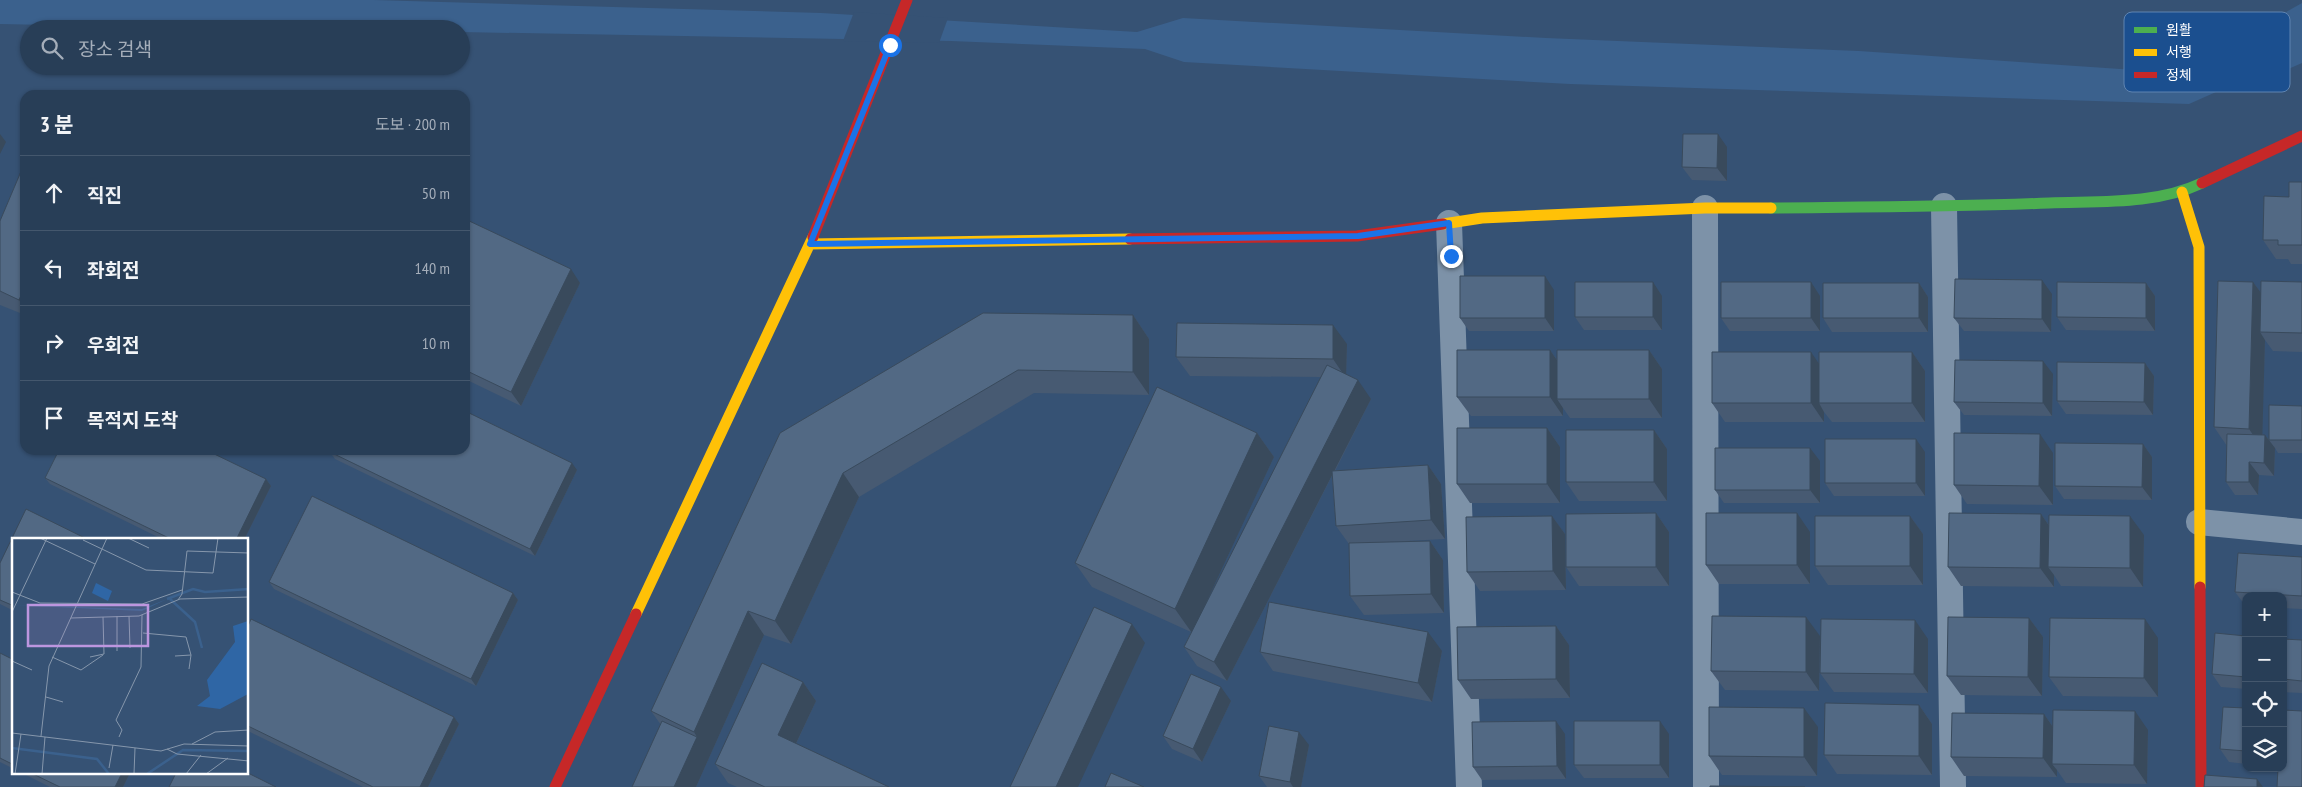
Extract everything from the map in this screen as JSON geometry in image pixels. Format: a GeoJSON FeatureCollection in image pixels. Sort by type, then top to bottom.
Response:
{"type":"FeatureCollection","features":[{"type":"Feature","properties":{"kind":"street"},"geometry":{"type":"LineString","coordinates":[[555,787],[810,244],[907,0]]}},
{"type":"Feature","properties":{"kind":"street"},"geometry":{"type":"LineString","coordinates":[[810,244],[1358,236],[1482,218],[1705,208],[1944,206],[2134,200],[2182,192],[2302,136]]}},
{"type":"Feature","properties":{"kind":"street"},"geometry":{"type":"LineString","coordinates":[[2182,192],[2199,247],[2200,787]]}},
{"type":"Feature","properties":{"kind":"street"},"geometry":{"type":"LineString","coordinates":[[1944,206],[1953,787]]}},
{"type":"Feature","properties":{"kind":"street"},"geometry":{"type":"LineString","coordinates":[[1705,208],[1706,787]]}},
{"type":"Feature","properties":{"kind":"street"},"geometry":{"type":"LineString","coordinates":[[1449,223],[1469,787]]}},
{"type":"Feature","properties":{"kind":"street"},"geometry":{"type":"LineString","coordinates":[[2199,522],[2302,532]]}},
{"type":"Feature","properties":{"kind":"water"},"geometry":{"type":"Polygon","coordinates":[[[0,0],[374,0],[821,13],[1137,32],[1183,18],[1546,38],[1859,51],[2124,69],[2124,92],[2216,92],[2189,104],[1570,84],[1184,62],[1145,49],[951,41],[470,32],[470,20],[20,20],[20,24],[0,24],[0,0]]]}},
{"type":"Feature","properties":{"kind":"water"},"geometry":{"type":"Polygon","coordinates":[[[2302,3],[2302,63],[2290,68],[2290,12],[2286,12],[2302,3]]]}},
{"type":"Feature","properties":{"kind":"pier"},"geometry":{"type":"Polygon","coordinates":[[[854,12],[948,18],[939,43],[843,41],[854,12]]]}},
{"type":"Feature","properties":{"kind":"building"},"geometry":{"type":"Polygon","coordinates":[[[1683,134],[1718,134],[1717,168],[1682,167],[1683,134]]]}},
{"type":"Feature","properties":{"kind":"building"},"geometry":{"type":"Polygon","coordinates":[[[20,174],[19,300],[0,291],[0,221],[20,174]]]}},
{"type":"Feature","properties":{"kind":"building"},"geometry":{"type":"Polygon","coordinates":[[[2289,182],[2302,182],[2302,245],[2278,245],[2278,240],[2263,240],[2264,196],[2289,197],[2289,182]]]}},
{"type":"Feature","properties":{"kind":"building"},"geometry":{"type":"Polygon","coordinates":[[[470,221],[571,269],[511,392],[470,372],[470,221]]]}},
{"type":"Feature","properties":{"kind":"building"},"geometry":{"type":"Polygon","coordinates":[[[1460,276],[1545,276],[1545,318],[1460,318],[1460,276]]]}},
{"type":"Feature","properties":{"kind":"building"},"geometry":{"type":"Polygon","coordinates":[[[1955,279],[2042,280],[2042,319],[1954,318],[1955,279]]]}},
{"type":"Feature","properties":{"kind":"building"},"geometry":{"type":"Polygon","coordinates":[[[2218,281],[2253,282],[2249,429],[2214,427],[2218,281]]]}},
{"type":"Feature","properties":{"kind":"building"},"geometry":{"type":"Polygon","coordinates":[[[2261,281],[2302,282],[2302,333],[2260,332],[2261,281]]]}},
{"type":"Feature","properties":{"kind":"building"},"geometry":{"type":"Polygon","coordinates":[[[1575,282],[1653,282],[1653,317],[1575,317],[1575,282]]]}},
{"type":"Feature","properties":{"kind":"building"},"geometry":{"type":"Polygon","coordinates":[[[1721,282],[1811,282],[1811,318],[1721,318],[1721,282]]]}},
{"type":"Feature","properties":{"kind":"building"},"geometry":{"type":"Polygon","coordinates":[[[2057,282],[2146,283],[2146,318],[2057,317],[2057,282]]]}},
{"type":"Feature","properties":{"kind":"building"},"geometry":{"type":"Polygon","coordinates":[[[1823,283],[1919,283],[1919,318],[1823,318],[1823,283]]]}},
{"type":"Feature","properties":{"kind":"building"},"geometry":{"type":"Polygon","coordinates":[[[983,313],[1133,315],[1133,372],[1018,370],[843,473],[775,621],[748,611],[694,732],[651,711],[780,433],[983,313]]]}},
{"type":"Feature","properties":{"kind":"building"},"geometry":{"type":"Polygon","coordinates":[[[1177,323],[1333,325],[1333,359],[1176,357],[1177,323]]]}},
{"type":"Feature","properties":{"kind":"building"},"geometry":{"type":"Polygon","coordinates":[[[1457,350],[1550,350],[1550,397],[1457,397],[1457,350]]]}},
{"type":"Feature","properties":{"kind":"building"},"geometry":{"type":"Polygon","coordinates":[[[1557,350],[1649,350],[1649,399],[1557,399],[1557,350]]]}},
{"type":"Feature","properties":{"kind":"building"},"geometry":{"type":"Polygon","coordinates":[[[1712,352],[1811,352],[1811,403],[1712,403],[1712,352]]]}},
{"type":"Feature","properties":{"kind":"building"},"geometry":{"type":"Polygon","coordinates":[[[1819,352],[1912,352],[1912,403],[1819,403],[1819,352]]]}},
{"type":"Feature","properties":{"kind":"building"},"geometry":{"type":"Polygon","coordinates":[[[1955,360],[2043,361],[2043,403],[1954,402],[1955,360]]]}},
{"type":"Feature","properties":{"kind":"building"},"geometry":{"type":"Polygon","coordinates":[[[2057,362],[2145,363],[2144,402],[2057,401],[2057,362]]]}},
{"type":"Feature","properties":{"kind":"building"},"geometry":{"type":"Polygon","coordinates":[[[1327,365],[1358,380],[1214,662],[1184,647],[1327,365]]]}},
{"type":"Feature","properties":{"kind":"building"},"geometry":{"type":"Polygon","coordinates":[[[1157,387],[1257,433],[1175,609],[1075,563],[1157,387]]]}},
{"type":"Feature","properties":{"kind":"building"},"geometry":{"type":"Polygon","coordinates":[[[2269,405],[2302,406],[2302,440],[2269,440],[2269,405]]]}},
{"type":"Feature","properties":{"kind":"building"},"geometry":{"type":"Polygon","coordinates":[[[470,413],[572,463],[530,549],[336,455],[470,455],[470,413]]]}},
{"type":"Feature","properties":{"kind":"building"},"geometry":{"type":"Polygon","coordinates":[[[1457,428],[1547,428],[1547,484],[1457,484],[1457,428]]]}},
{"type":"Feature","properties":{"kind":"building"},"geometry":{"type":"Polygon","coordinates":[[[1566,430],[1654,430],[1654,482],[1566,482],[1566,430]]]}},
{"type":"Feature","properties":{"kind":"building"},"geometry":{"type":"Polygon","coordinates":[[[1954,433],[2040,434],[2039,486],[1954,485],[1954,433]]]}},
{"type":"Feature","properties":{"kind":"building"},"geometry":{"type":"Polygon","coordinates":[[[2227,434],[2265,435],[2264,463],[2249,462],[2249,482],[2226,482],[2227,434]]]}},
{"type":"Feature","properties":{"kind":"building"},"geometry":{"type":"Polygon","coordinates":[[[1825,439],[1916,439],[1916,483],[1825,483],[1825,439]]]}},
{"type":"Feature","properties":{"kind":"building"},"geometry":{"type":"Polygon","coordinates":[[[2055,443],[2143,444],[2142,487],[2055,486],[2055,443]]]}},
{"type":"Feature","properties":{"kind":"building"},"geometry":{"type":"Polygon","coordinates":[[[1715,448],[1810,448],[1810,490],[1715,490],[1715,448]]]}},
{"type":"Feature","properties":{"kind":"building"},"geometry":{"type":"Polygon","coordinates":[[[56,455],[216,455],[266,479],[237,538],[169,538],[45,478],[56,455]]]}},
{"type":"Feature","properties":{"kind":"building"},"geometry":{"type":"Polygon","coordinates":[[[1428,465],[1431,520],[1336,526],[1332,471],[1428,465]]]}},
{"type":"Feature","properties":{"kind":"building"},"geometry":{"type":"Polygon","coordinates":[[[312,496],[513,593],[471,679],[269,582],[312,496]]]}},
{"type":"Feature","properties":{"kind":"building"},"geometry":{"type":"Polygon","coordinates":[[[26,509],[85,538],[12,538],[26,509]]]}},
{"type":"Feature","properties":{"kind":"building"},"geometry":{"type":"Polygon","coordinates":[[[1656,513],[1656,567],[1566,567],[1566,514],[1656,513]]]}},
{"type":"Feature","properties":{"kind":"building"},"geometry":{"type":"Polygon","coordinates":[[[1706,513],[1797,513],[1797,565],[1706,565],[1706,513]]]}},
{"type":"Feature","properties":{"kind":"building"},"geometry":{"type":"Polygon","coordinates":[[[1949,513],[2041,514],[2040,568],[1948,567],[1949,513]]]}},
{"type":"Feature","properties":{"kind":"building"},"geometry":{"type":"Polygon","coordinates":[[[2049,515],[2130,516],[2130,568],[2048,567],[2049,515]]]}},
{"type":"Feature","properties":{"kind":"building"},"geometry":{"type":"Polygon","coordinates":[[[1552,516],[1553,571],[1467,572],[1466,517],[1552,516]]]}},
{"type":"Feature","properties":{"kind":"building"},"geometry":{"type":"Polygon","coordinates":[[[1815,516],[1910,516],[1910,566],[1815,566],[1815,516]]]}},
{"type":"Feature","properties":{"kind":"building"},"geometry":{"type":"Polygon","coordinates":[[[12,538],[12,605],[0,600],[0,563],[12,538]]]}},
{"type":"Feature","properties":{"kind":"building"},"geometry":{"type":"Polygon","coordinates":[[[1430,541],[1431,594],[1350,596],[1349,543],[1430,541]]]}},
{"type":"Feature","properties":{"kind":"building"},"geometry":{"type":"Polygon","coordinates":[[[2238,553],[2302,557],[2302,596],[2287,595],[2287,592],[2235,592],[2238,553]]]}},
{"type":"Feature","properties":{"kind":"building"},"geometry":{"type":"Polygon","coordinates":[[[1269,602],[1428,632],[1418,683],[1260,652],[1269,602]]]}},
{"type":"Feature","properties":{"kind":"building"},"geometry":{"type":"Polygon","coordinates":[[[1094,607],[1132,624],[1056,787],[1010,787],[1094,607]]]}},
{"type":"Feature","properties":{"kind":"building"},"geometry":{"type":"Polygon","coordinates":[[[1712,616],[1806,617],[1806,672],[1711,671],[1712,616]]]}},
{"type":"Feature","properties":{"kind":"building"},"geometry":{"type":"Polygon","coordinates":[[[1948,617],[2029,618],[2028,677],[1947,676],[1948,617]]]}},
{"type":"Feature","properties":{"kind":"building"},"geometry":{"type":"Polygon","coordinates":[[[2050,618],[2145,619],[2144,678],[2049,677],[2050,618]]]}},
{"type":"Feature","properties":{"kind":"building"},"geometry":{"type":"Polygon","coordinates":[[[251,619],[454,717],[420,787],[373,787],[249,726],[249,624],[251,619]]]}},
{"type":"Feature","properties":{"kind":"building"},"geometry":{"type":"Polygon","coordinates":[[[1821,619],[1915,620],[1914,674],[1820,673],[1821,619]]]}},
{"type":"Feature","properties":{"kind":"building"},"geometry":{"type":"Polygon","coordinates":[[[1556,626],[1556,679],[1458,680],[1457,627],[1556,626]]]}},
{"type":"Feature","properties":{"kind":"building"},"geometry":{"type":"Polygon","coordinates":[[[2215,633],[2242,636],[2242,677],[2212,674],[2215,633]]]}},
{"type":"Feature","properties":{"kind":"building"},"geometry":{"type":"Polygon","coordinates":[[[2287,639],[2302,640],[2302,681],[2287,679],[2287,639]]]}},
{"type":"Feature","properties":{"kind":"building"},"geometry":{"type":"Polygon","coordinates":[[[0,653],[12,659],[12,764],[0,758],[0,653]]]}},
{"type":"Feature","properties":{"kind":"building"},"geometry":{"type":"Polygon","coordinates":[[[762,663],[803,682],[778,735],[889,787],[765,787],[715,764],[762,663]]]}},
{"type":"Feature","properties":{"kind":"building"},"geometry":{"type":"Polygon","coordinates":[[[1191,674],[1221,687],[1193,749],[1163,736],[1191,674]]]}},
{"type":"Feature","properties":{"kind":"building"},"geometry":{"type":"Polygon","coordinates":[[[1825,703],[1919,705],[1919,756],[1824,755],[1825,703]]]}},
{"type":"Feature","properties":{"kind":"building"},"geometry":{"type":"Polygon","coordinates":[[[1709,707],[1804,708],[1804,757],[1709,756],[1709,707]]]}},
{"type":"Feature","properties":{"kind":"building"},"geometry":{"type":"Polygon","coordinates":[[[2223,707],[2242,708],[2242,751],[2220,749],[2223,707]]]}},
{"type":"Feature","properties":{"kind":"building"},"geometry":{"type":"Polygon","coordinates":[[[2053,710],[2135,711],[2134,765],[2052,764],[2053,710]]]}},
{"type":"Feature","properties":{"kind":"building"},"geometry":{"type":"Polygon","coordinates":[[[2287,710],[2302,711],[2302,787],[2277,787],[2278,772],[2287,772],[2287,710]]]}},
{"type":"Feature","properties":{"kind":"building"},"geometry":{"type":"Polygon","coordinates":[[[1952,713],[2044,714],[2043,758],[1951,757],[1952,713]]]}},
{"type":"Feature","properties":{"kind":"building"},"geometry":{"type":"Polygon","coordinates":[[[662,721],[697,737],[674,787],[632,787],[662,721]]]}},
{"type":"Feature","properties":{"kind":"building"},"geometry":{"type":"Polygon","coordinates":[[[1556,721],[1557,766],[1473,767],[1472,722],[1556,721]]]}},
{"type":"Feature","properties":{"kind":"building"},"geometry":{"type":"Polygon","coordinates":[[[1574,721],[1660,721],[1660,765],[1574,765],[1574,721]]]}},
{"type":"Feature","properties":{"kind":"building"},"geometry":{"type":"Polygon","coordinates":[[[1269,726],[1299,732],[1290,782],[1259,776],[1269,726]]]}},
{"type":"Feature","properties":{"kind":"building"},"geometry":{"type":"Polygon","coordinates":[[[1111,773],[1144,787],[1105,787],[1111,773]]]}},
{"type":"Feature","properties":{"kind":"building"},"geometry":{"type":"Polygon","coordinates":[[[33,774],[122,774],[115,787],[60,787],[33,774]]]}},
{"type":"Feature","properties":{"kind":"building"},"geometry":{"type":"Polygon","coordinates":[[[176,774],[249,774],[276,787],[169,787],[176,774]]]}},
{"type":"Feature","properties":{"kind":"building"},"geometry":{"type":"Polygon","coordinates":[[[2205,775],[2257,779],[2257,787],[2204,787],[2205,775]]]}},
{"type":"Feature","properties":{"kind":"building"},"geometry":{"type":"Polygon","coordinates":[[[1710,786],[1805,787],[1710,787],[1710,786]]]}},
{"type":"Feature","properties":{"kind":"traffic: fast"},"geometry":{"type":"LineString","coordinates":[[1771,208],[2127,201],[2165,195],[2202,183]]}},
{"type":"Feature","properties":{"kind":"traffic: slow"},"geometry":{"type":"LineString","coordinates":[[2182,192],[2199,247],[2200,587]]}},
{"type":"Feature","properties":{"kind":"traffic: slow"},"geometry":{"type":"LineString","coordinates":[[1443,224],[1482,218],[1705,208],[1771,208]]}},
{"type":"Feature","properties":{"kind":"traffic: slow"},"geometry":{"type":"LineString","coordinates":[[636,614],[813,237]]}},
{"type":"Feature","properties":{"kind":"traffic: slow"},"geometry":{"type":"LineString","coordinates":[[810,244],[1130,239]]}},
{"type":"Feature","properties":{"kind":"traffic: jam"},"geometry":{"type":"LineString","coordinates":[[813,237],[907,0]]}},
{"type":"Feature","properties":{"kind":"traffic: jam"},"geometry":{"type":"LineString","coordinates":[[2202,183],[2302,136]]}},
{"type":"Feature","properties":{"kind":"traffic: jam"},"geometry":{"type":"LineString","coordinates":[[1130,239],[1357,236],[1443,224]]}},
{"type":"Feature","properties":{"kind":"traffic: jam"},"geometry":{"type":"LineString","coordinates":[[2200,587],[2201,787]]}},
{"type":"Feature","properties":{"kind":"traffic: jam"},"geometry":{"type":"LineString","coordinates":[[555,787],[636,614]]}},
{"type":"Feature","properties":{"kind":"route"},"geometry":{"type":"LineString","coordinates":[[890,45],[810,244],[1358,236],[1449,223],[1451,256]]}}]}
